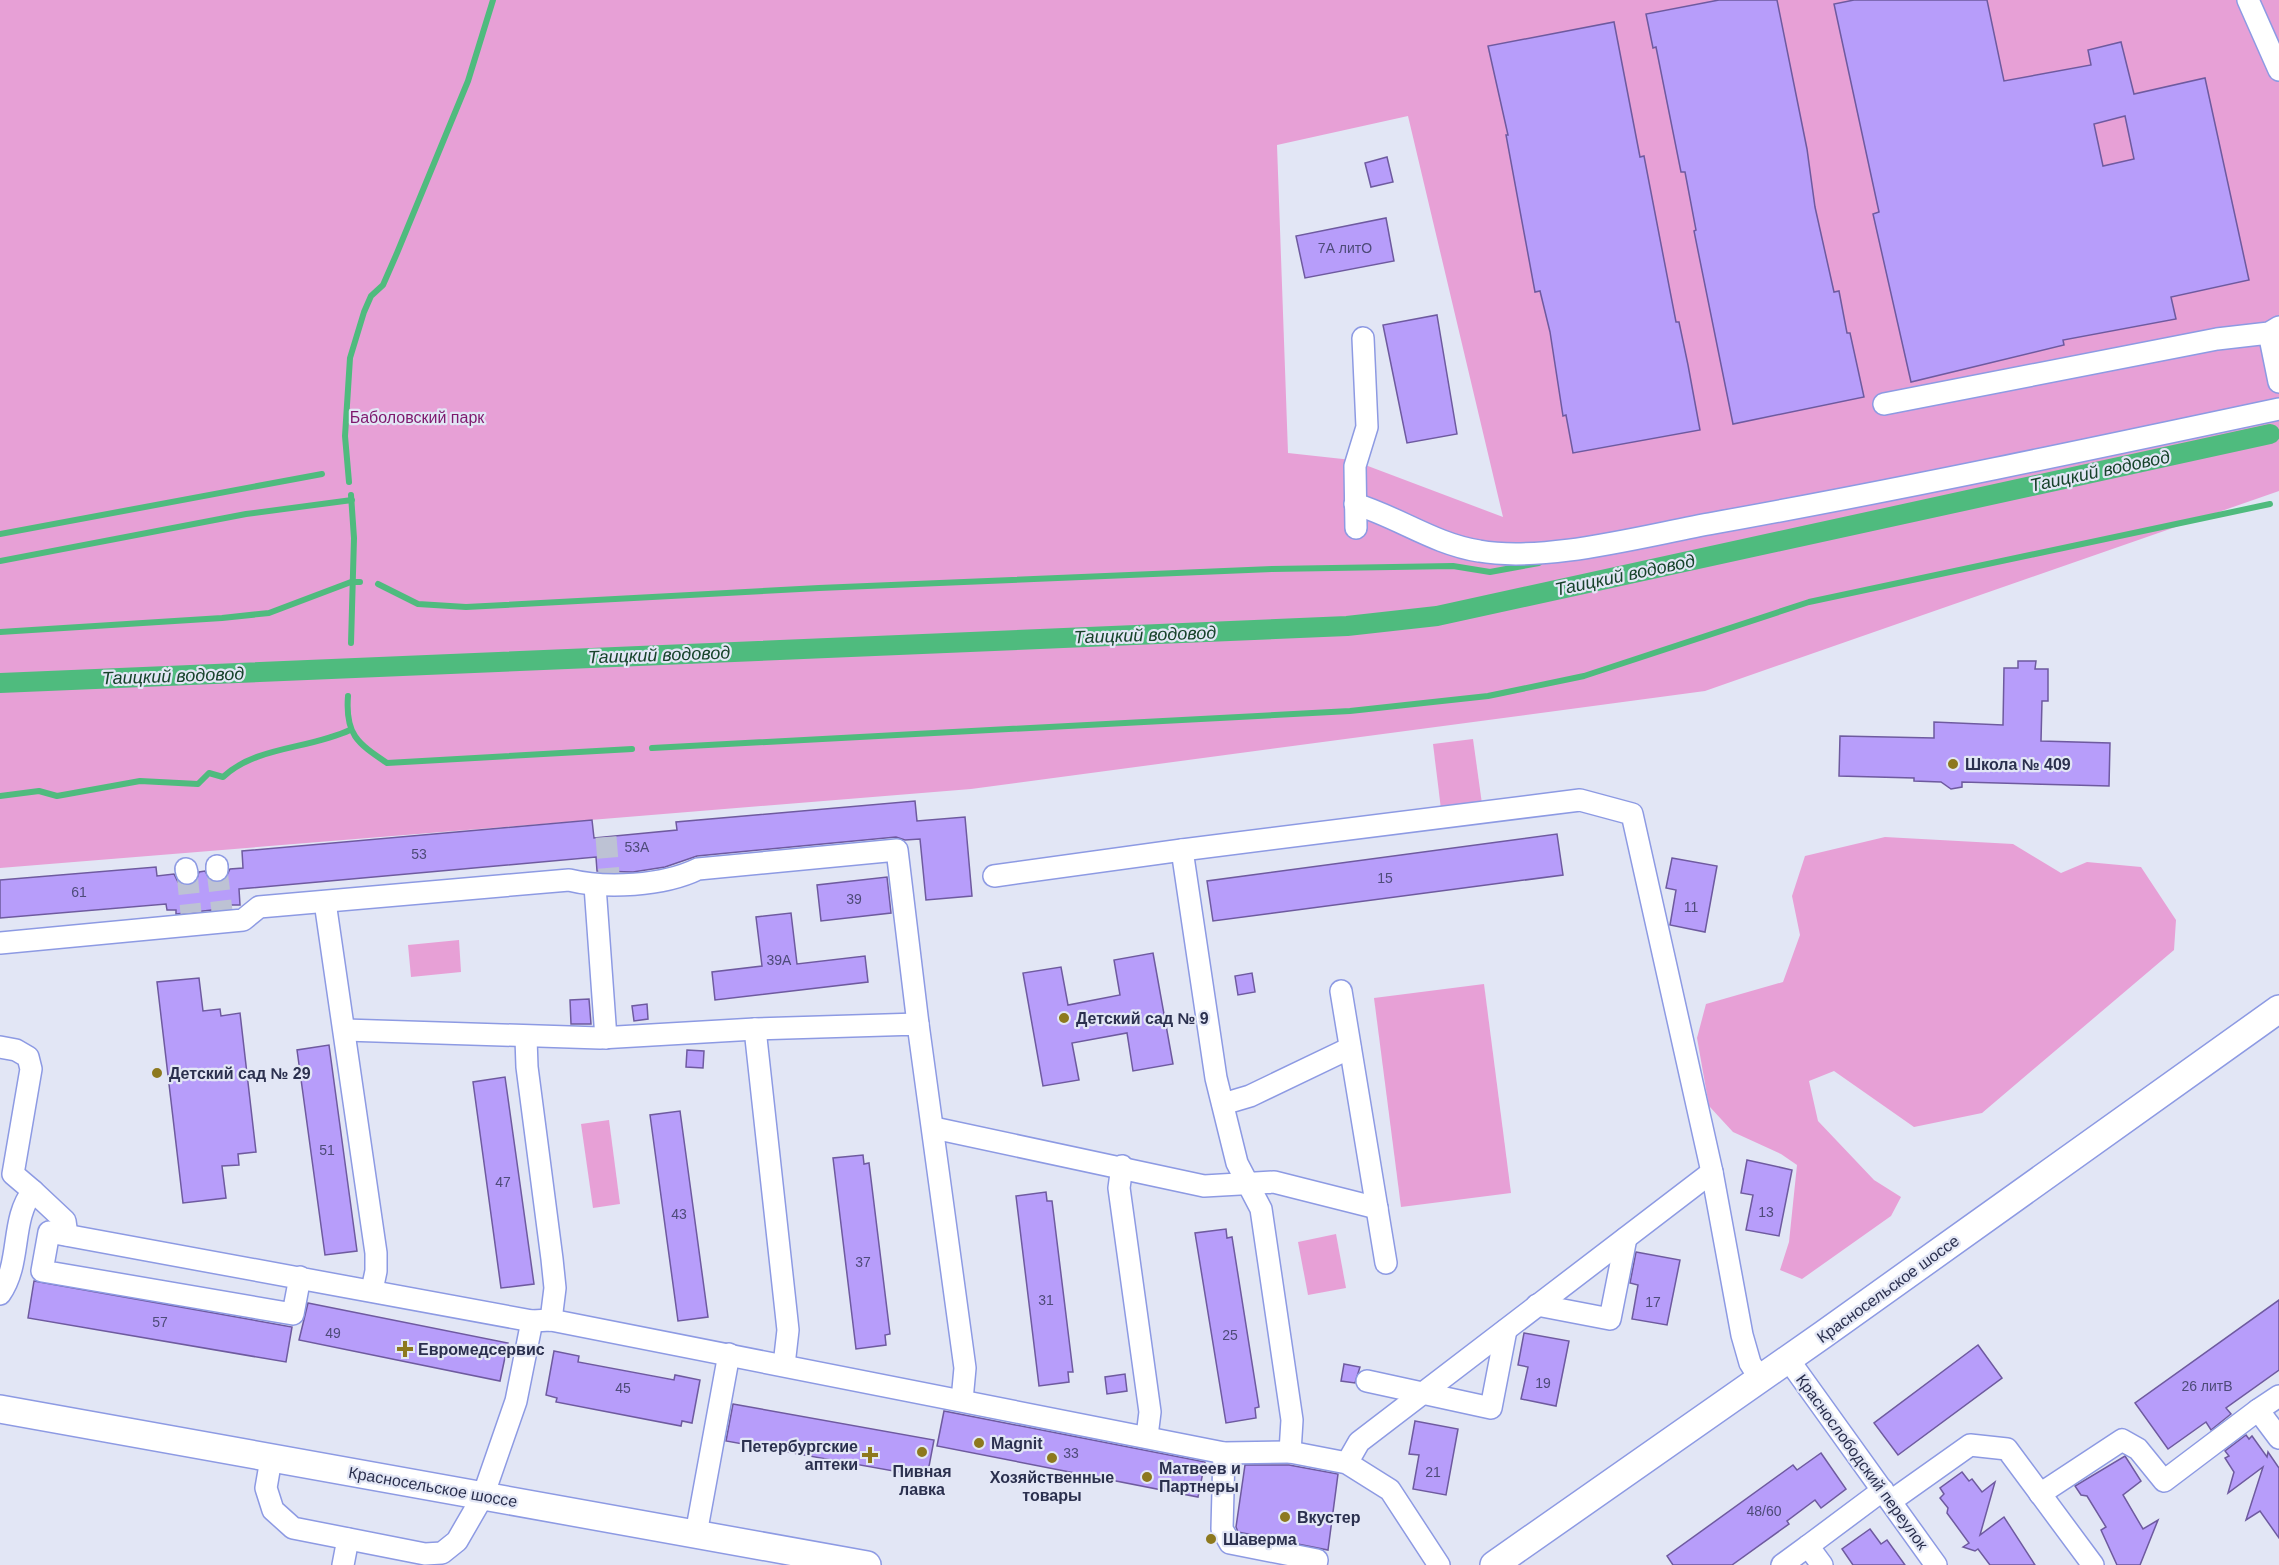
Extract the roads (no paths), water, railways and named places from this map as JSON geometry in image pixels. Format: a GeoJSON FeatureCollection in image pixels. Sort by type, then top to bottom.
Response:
{"type":"FeatureCollection","features":[{"type":"Feature","properties":{"kind":"main road","name":"Красносельское шоссе"},"geometry":{"type":"LineString","coordinates":[[1494,1565],[1760,1379],[2279,1009]]}},
{"type":"Feature","properties":{"kind":"main road","name":"Красносельское шоссе"},"geometry":{"type":"LineString","coordinates":[[0,1409],[867,1565]]}},
{"type":"Feature","properties":{"kind":"street"},"geometry":{"type":"LineString","coordinates":[[2248,0],[2279,70]]}},
{"type":"Feature","properties":{"kind":"street"},"geometry":{"type":"LineString","coordinates":[[1884,404],[2274,330],[2279,382]]}},
{"type":"Feature","properties":{"kind":"street"},"geometry":{"type":"LineString","coordinates":[[1356,528],[1355,466],[1368,427],[1363,338]]}},
{"type":"Feature","properties":{"kind":"street"},"geometry":{"type":"LineString","coordinates":[[1355,504],[1382,512],[1443,543],[1480,552],[1557,551],[1922,485],[2279,409]]}},
{"type":"Feature","properties":{"kind":"street"},"geometry":{"type":"LineString","coordinates":[[994,876],[1580,800],[1632,814],[1712,1172],[1744,1346],[1750,1363],[1760,1379]]}},
{"type":"Feature","properties":{"kind":"street"},"geometry":{"type":"LineString","coordinates":[[0,943],[222,916],[243,920],[259,907],[569,880],[605,882],[679,878],[698,869],[897,850],[918,1024],[965,1368],[962,1400]]}},
{"type":"Feature","properties":{"kind":"street"},"geometry":{"type":"LineString","coordinates":[[1182,850],[1216,1078],[1237,1163],[1261,1209],[1292,1420],[1290,1452]]}},
{"type":"Feature","properties":{"kind":"street"},"geometry":{"type":"LineString","coordinates":[[605,882],[606,1038]]}},
{"type":"Feature","properties":{"kind":"street"},"geometry":{"type":"LineString","coordinates":[[325,902],[375,1253],[376,1272],[372,1290]]}},
{"type":"Feature","properties":{"kind":"street"},"geometry":{"type":"LineString","coordinates":[[1341,992],[1386,1263]]}},
{"type":"Feature","properties":{"kind":"street"},"geometry":{"type":"LineString","coordinates":[[345,1030],[526,1038],[606,1038],[755,1029],[918,1024]]}},
{"type":"Feature","properties":{"kind":"street"},"geometry":{"type":"LineString","coordinates":[[755,1029],[788,1329],[784,1365]]}},
{"type":"Feature","properties":{"kind":"street"},"geometry":{"type":"LineString","coordinates":[[271,1459],[266,1488],[273,1510],[293,1528],[425,1554],[442,1553],[457,1541],[483,1496],[541,1321],[555,1288],[526,1067],[526,1038]]}},
{"type":"Feature","properties":{"kind":"street"},"geometry":{"type":"LineString","coordinates":[[0,1047],[16,1050],[28,1057],[31,1069],[7,1173],[33,1191],[65,1221],[67,1235]]}},
{"type":"Feature","properties":{"kind":"street"},"geometry":{"type":"LineString","coordinates":[[1223,1104],[1250,1096],[1350,1048]]}},
{"type":"Feature","properties":{"kind":"street"},"geometry":{"type":"LineString","coordinates":[[934,1128],[1122,1166],[1204,1186],[1274,1182],[1377,1208]]}},
{"type":"Feature","properties":{"kind":"street"},"geometry":{"type":"LineString","coordinates":[[1122,1166],[1119,1188],[1150,1412],[1147,1436]]}},
{"type":"Feature","properties":{"kind":"street"},"geometry":{"type":"LineString","coordinates":[[1347,1463],[1359,1442],[1712,1172]]}},
{"type":"Feature","properties":{"kind":"street"},"geometry":{"type":"LineString","coordinates":[[0,1294],[12,1271],[24,1207],[33,1191]]}},
{"type":"Feature","properties":{"kind":"street"},"geometry":{"type":"LineString","coordinates":[[300,1276],[293,1314],[42,1272],[49,1232],[300,1276],[729,1354],[1224,1453],[1290,1452],[1347,1463],[1390,1490],[1439,1565]]}},
{"type":"Feature","properties":{"kind":"street"},"geometry":{"type":"LineString","coordinates":[[1538,1305],[1610,1319],[1626,1238]]}},
{"type":"Feature","properties":{"kind":"street"},"geometry":{"type":"LineString","coordinates":[[1367,1381],[1491,1408],[1506,1330]]}},
{"type":"Feature","properties":{"kind":"street"},"geometry":{"type":"LineString","coordinates":[[696,1534],[729,1354]]}},
{"type":"Feature","properties":{"kind":"street","name":"Краснослободский переулок"},"geometry":{"type":"LineString","coordinates":[[1788,1359],[1936,1565]]}},
{"type":"Feature","properties":{"kind":"street"},"geometry":{"type":"LineString","coordinates":[[2040,1494],[2122,1440],[2138,1449],[2164,1481],[2279,1396]]}},
{"type":"Feature","properties":{"kind":"street"},"geometry":{"type":"LineString","coordinates":[[2258,1410],[2279,1438]]}},
{"type":"Feature","properties":{"kind":"street"},"geometry":{"type":"LineString","coordinates":[[1782,1565],[1887,1495],[1970,1445],[2007,1449],[2093,1565]]}},
{"type":"Feature","properties":{"kind":"street"},"geometry":{"type":"LineString","coordinates":[[1224,1453],[1222,1528],[1230,1543],[1317,1560],[1316,1565]]}},
{"type":"Feature","properties":{"kind":"street"},"geometry":{"type":"LineString","coordinates":[[343,1565],[348,1539]]}},
{"type":"Feature","properties":{"kind":"street"},"geometry":{"type":"LineString","coordinates":[[1808,1546],[1822,1565]]}},
{"type":"Feature","properties":{"kind":"waterway"},"geometry":{"type":"LineString","coordinates":[[349,482],[345,436],[350,358],[364,312],[371,296],[383,285],[468,81],[493,0]]}},
{"type":"Feature","properties":{"kind":"waterway","name":"Таицкий водовод"},"geometry":{"type":"LineString","coordinates":[[0,683],[1347,626],[1437,616],[2270,434]]}},
{"type":"Feature","properties":{"kind":"waterway"},"geometry":{"type":"LineString","coordinates":[[0,534],[322,474]]}},
{"type":"Feature","properties":{"kind":"waterway"},"geometry":{"type":"LineString","coordinates":[[351,495],[354,538],[351,643]]}},
{"type":"Feature","properties":{"kind":"waterway"},"geometry":{"type":"LineString","coordinates":[[0,561],[246,514],[352,500]]}},
{"type":"Feature","properties":{"kind":"waterway"},"geometry":{"type":"LineString","coordinates":[[652,748],[1350,711],[1488,696],[1584,676],[1809,602],[2270,504]]}},
{"type":"Feature","properties":{"kind":"waterway"},"geometry":{"type":"LineString","coordinates":[[378,584],[418,604],[466,607],[819,588],[1272,569],[1453,566],[1490,572],[1539,563]]}},
{"type":"Feature","properties":{"kind":"waterway"},"geometry":{"type":"LineString","coordinates":[[0,632],[269,613],[351,582],[360,582]]}},
{"type":"Feature","properties":{"kind":"waterway"},"geometry":{"type":"LineString","coordinates":[[348,696],[349,720],[355,736],[387,763],[632,749]]}},
{"type":"Feature","properties":{"kind":"waterway"},"geometry":{"type":"LineString","coordinates":[[0,796],[39,791],[57,796],[140,781],[198,784],[209,773],[223,777],[251,759],[350,730]]}},
{"type":"Feature","properties":{"kind":"tunnel"},"geometry":{"type":"LineString","coordinates":[[606,837],[609,874]]}},
{"type":"Feature","properties":{"kind":"tunnel"},"geometry":{"type":"LineString","coordinates":[[217,870],[222,911]]}},
{"type":"Feature","properties":{"kind":"tunnel"},"geometry":{"type":"LineString","coordinates":[[187,873],[191,913]]}},
{"type":"Feature","properties":{"kind":"place","name":"Школа № 409"},"geometry":{"type":"Point","coordinates":[1953,764]}},
{"type":"Feature","properties":{"kind":"place","name":"Детский сад № 9"},"geometry":{"type":"Point","coordinates":[1064,1018]}},
{"type":"Feature","properties":{"kind":"place","name":"Детский сад № 29"},"geometry":{"type":"Point","coordinates":[157,1073]}},
{"type":"Feature","properties":{"kind":"place","name":"Евромедсервис"},"geometry":{"type":"Point","coordinates":[405,1349]}},
{"type":"Feature","properties":{"kind":"place","name":"Magnit"},"geometry":{"type":"Point","coordinates":[979,1443]}},
{"type":"Feature","properties":{"kind":"place","name":"Пивная лавка"},"geometry":{"type":"Point","coordinates":[922,1452]}},
{"type":"Feature","properties":{"kind":"place","name":"Петербургские аптеки"},"geometry":{"type":"Point","coordinates":[870,1455]}},
{"type":"Feature","properties":{"kind":"place","name":"Хозяйственные товары"},"geometry":{"type":"Point","coordinates":[1052,1458]}},
{"type":"Feature","properties":{"kind":"place","name":"Матвеев и Партнеры"},"geometry":{"type":"Point","coordinates":[1147,1477]}},
{"type":"Feature","properties":{"kind":"place","name":"Вкустер"},"geometry":{"type":"Point","coordinates":[1285,1517]}},
{"type":"Feature","properties":{"kind":"place","name":"Шаверма"},"geometry":{"type":"Point","coordinates":[1211,1539]}},
{"type":"Feature","properties":{"kind":"park label","name":"Баболовский парк"},"geometry":{"type":"Point","coordinates":[417,417]}}]}
